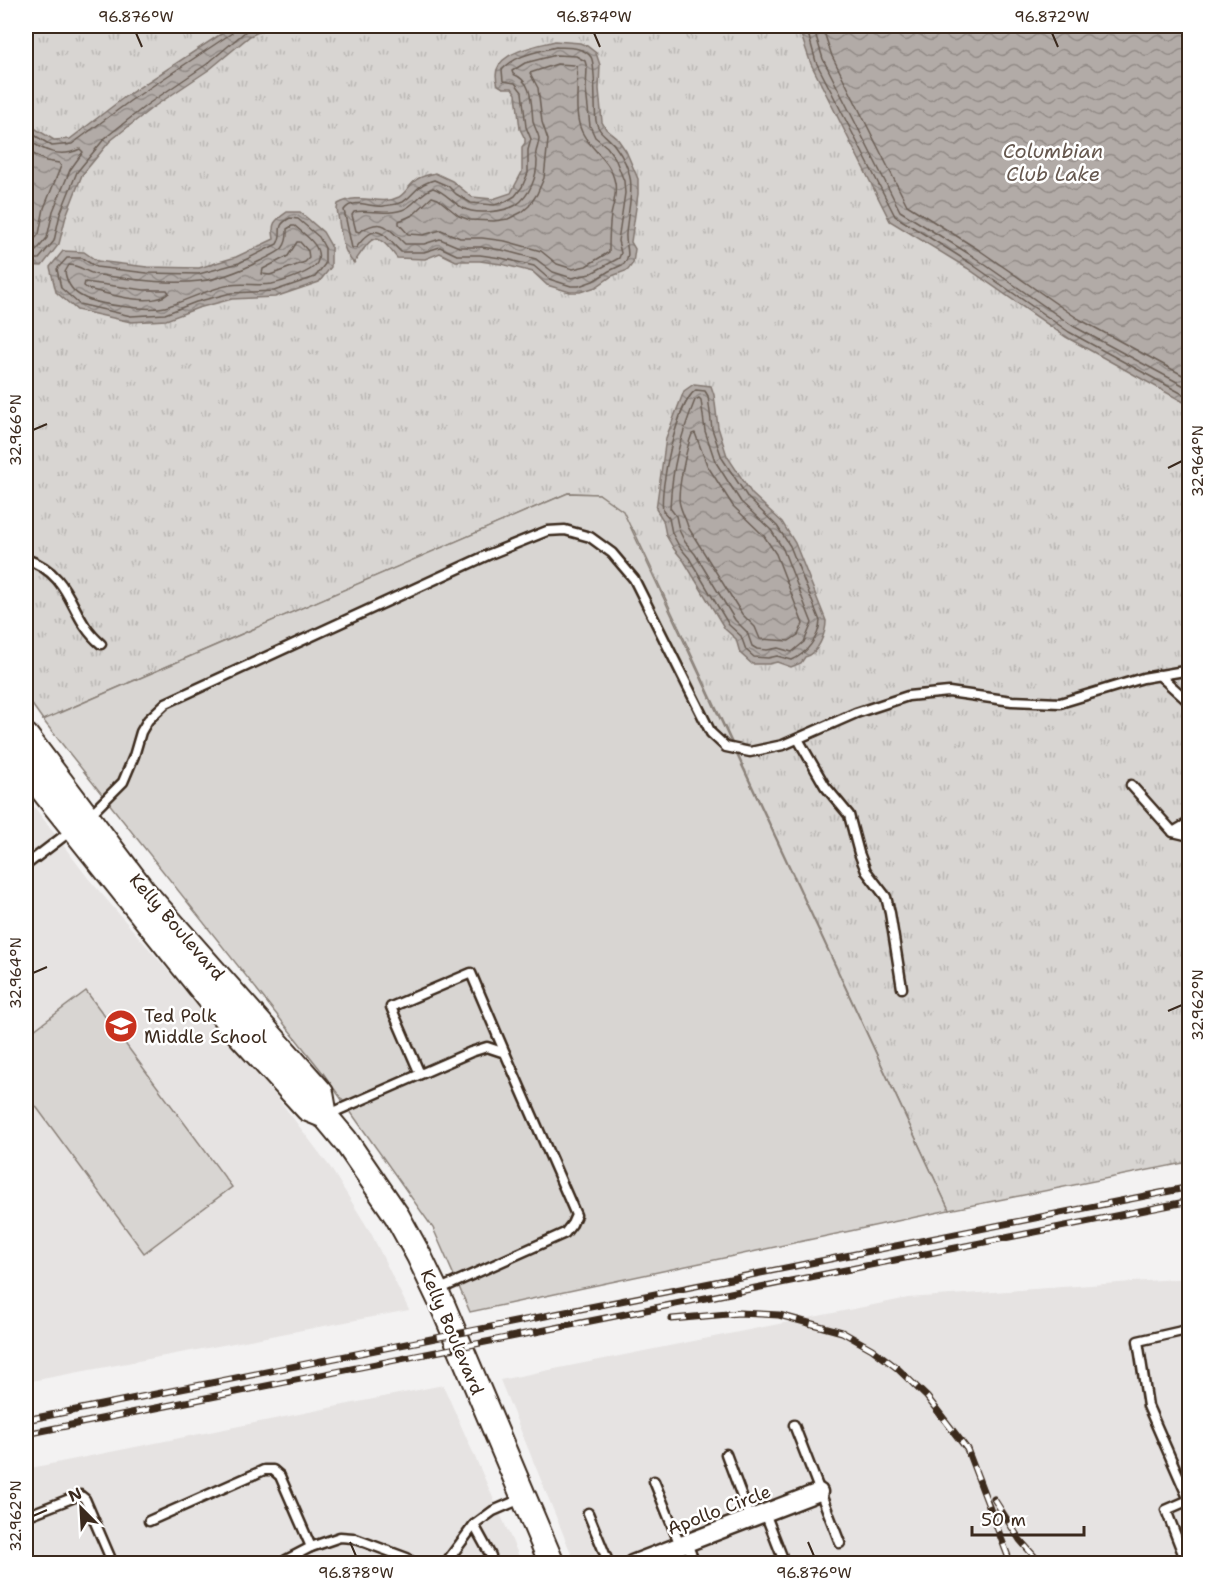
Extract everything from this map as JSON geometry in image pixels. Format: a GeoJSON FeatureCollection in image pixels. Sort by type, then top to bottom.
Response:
{"type":"FeatureCollection","features":[{"type":"Feature","properties":{"kind":"street","name":"Kelly Boulevard"},"geometry":{"type":"LineString","coordinates":[[26,736],[80,823],[228,1023],[308,1108],[325,1116],[345,1140],[397,1216],[435,1291],[552,1563]]}},
{"type":"Feature","properties":{"kind":"street","name":"Kelly Boulevard"},"geometry":{"type":"LineString","coordinates":[[26,769],[80,823]]}},
{"type":"Feature","properties":{"kind":"street","name":"Apollo Circle"},"geometry":{"type":"LineString","coordinates":[[632,1563],[819,1492]]}},
{"type":"Feature","properties":{"kind":"lane"},"geometry":{"type":"LineString","coordinates":[[26,865],[80,823],[123,782],[141,732],[148,720],[166,703],[490,554],[547,531],[565,530],[590,537],[612,552],[634,579],[711,733],[726,747],[750,753],[783,745],[856,713],[908,696],[949,692],[1012,701],[1060,703],[1159,675],[1190,670]]}},
{"type":"Feature","properties":{"kind":"lane"},"geometry":{"type":"LineString","coordinates":[[26,559],[51,571],[73,603],[88,633],[101,644]]}},
{"type":"Feature","properties":{"kind":"lane"},"geometry":{"type":"LineString","coordinates":[[1159,675],[1190,703]]}},
{"type":"Feature","properties":{"kind":"lane"},"geometry":{"type":"LineString","coordinates":[[798,738],[825,786],[849,815],[866,871],[886,897],[902,988]]}},
{"type":"Feature","properties":{"kind":"lane"},"geometry":{"type":"LineString","coordinates":[[1131,785],[1173,832],[1190,836]]}},
{"type":"Feature","properties":{"kind":"lane"},"geometry":{"type":"LineString","coordinates":[[1173,832],[1190,822]]}},
{"type":"Feature","properties":{"kind":"lane"},"geometry":{"type":"LineString","coordinates":[[420,1074],[391,1007],[471,973],[576,1215],[565,1233],[435,1291]]}},
{"type":"Feature","properties":{"kind":"lane"},"geometry":{"type":"LineString","coordinates":[[325,1116],[487,1047],[505,1053]]}},
{"type":"Feature","properties":{"kind":"lane"},"geometry":{"type":"LineString","coordinates":[[1182,1331],[1138,1341],[1148,1406],[1189,1500],[1166,1510],[1186,1563]]}},
{"type":"Feature","properties":{"kind":"lane"},"geometry":{"type":"LineString","coordinates":[[794,1425],[840,1543]]}},
{"type":"Feature","properties":{"kind":"lane"},"geometry":{"type":"LineString","coordinates":[[726,1454],[785,1563]]}},
{"type":"Feature","properties":{"kind":"lane"},"geometry":{"type":"LineString","coordinates":[[149,1521],[264,1470],[273,1470],[280,1476],[312,1547]]}},
{"type":"Feature","properties":{"kind":"lane"},"geometry":{"type":"LineString","coordinates":[[654,1481],[683,1544],[695,1563]]}},
{"type":"Feature","properties":{"kind":"lane"},"geometry":{"type":"LineString","coordinates":[[26,1516],[80,1495],[85,1499],[113,1563]]}},
{"type":"Feature","properties":{"kind":"lane"},"geometry":{"type":"LineString","coordinates":[[445,1563],[474,1526],[494,1511],[524,1498]]}},
{"type":"Feature","properties":{"kind":"lane"},"geometry":{"type":"LineString","coordinates":[[588,1513],[609,1563]]}},
{"type":"Feature","properties":{"kind":"lane"},"geometry":{"type":"LineString","coordinates":[[474,1526],[491,1556],[488,1563]]}},
{"type":"Feature","properties":{"kind":"lane"},"geometry":{"type":"LineString","coordinates":[[283,1563],[312,1547],[340,1537],[353,1538],[407,1558],[414,1563]]}},
{"type":"Feature","properties":{"kind":"shaded area","name":"Ted Polk Middle School"},"geometry":{"type":"Polygon","coordinates":[[[26,796],[88,878],[277,1097],[330,1167],[371,1233],[409,1310],[26,1382],[26,796]]]}},
{"type":"Feature","properties":{"kind":"shaded area"},"geometry":{"type":"Polygon","coordinates":[[[1189,1278],[1189,1563],[575,1563],[500,1380],[908,1298],[1189,1278]]]}},
{"type":"Feature","properties":{"kind":"shaded area"},"geometry":{"type":"Polygon","coordinates":[[[443,1385],[522,1563],[26,1564],[26,1469],[443,1385]]]}},
{"type":"Feature","properties":{"kind":"green space"},"geometry":{"type":"Polygon","coordinates":[[[26,26],[1189,26],[1189,1162],[949,1210],[634,531],[599,494],[568,493],[43,720],[26,696],[26,26]]]}},
{"type":"Feature","properties":{"kind":"green space"},"geometry":{"type":"Polygon","coordinates":[[[568,493],[599,494],[623,511],[949,1210],[470,1312],[433,1228],[323,1073],[43,720],[568,493]]]}},
{"type":"Feature","properties":{"kind":"green space"},"geometry":{"type":"Polygon","coordinates":[[[86,991],[232,1187],[144,1253],[26,1093],[26,1036],[86,991]]]}},
{"type":"Feature","properties":{"kind":"water"},"geometry":{"type":"Polygon","coordinates":[[[233,26],[271,26],[250,36],[210,69],[152,108],[110,141],[82,175],[66,216],[59,244],[42,266],[26,265],[26,123],[54,140],[70,139],[126,96],[233,26]]]}},
{"type":"Feature","properties":{"kind":"water","name":"Columbian Club Lake"},"geometry":{"type":"Polygon","coordinates":[[[800,26],[1189,26],[1189,405],[1066,337],[967,268],[890,221],[811,64],[800,26]]]}},
{"type":"Feature","properties":{"kind":"water"},"geometry":{"type":"Polygon","coordinates":[[[555,41],[580,43],[596,53],[600,65],[599,89],[602,122],[626,151],[638,179],[631,242],[635,249],[633,263],[628,270],[612,276],[596,287],[580,292],[570,292],[547,285],[533,272],[501,264],[456,261],[440,253],[425,259],[397,258],[379,239],[370,241],[354,263],[346,252],[337,209],[338,204],[346,200],[392,200],[399,197],[418,179],[435,173],[452,181],[472,197],[493,199],[511,193],[522,172],[522,147],[525,139],[520,129],[516,94],[512,88],[503,88],[498,85],[496,74],[499,65],[514,53],[555,41]]]}},
{"type":"Feature","properties":{"kind":"water"},"geometry":{"type":"Polygon","coordinates":[[[287,212],[300,212],[323,232],[331,246],[331,267],[319,282],[275,297],[232,299],[166,320],[131,322],[77,310],[56,292],[50,267],[63,251],[84,252],[97,261],[147,267],[199,268],[236,257],[274,239],[274,223],[287,212]]]}},
{"type":"Feature","properties":{"kind":"water"},"geometry":{"type":"Polygon","coordinates":[[[694,384],[711,386],[718,427],[727,456],[752,494],[782,522],[795,543],[826,621],[823,637],[814,652],[805,657],[801,663],[791,667],[777,662],[752,664],[740,653],[736,639],[725,629],[684,561],[674,549],[666,535],[663,520],[656,509],[666,438],[684,391],[694,384]]]}},
{"type":"Feature","properties":{"kind":"railway"},"geometry":{"type":"LineString","coordinates":[[26,1420],[1190,1187]]}},
{"type":"Feature","properties":{"kind":"railway"},"geometry":{"type":"LineString","coordinates":[[26,1434],[1190,1201]]}},
{"type":"Feature","properties":{"kind":"railway"},"geometry":{"type":"LineString","coordinates":[[672,1319],[739,1313],[779,1315],[842,1332],[872,1349],[897,1368],[927,1397],[967,1449],[1011,1564]]}},
{"type":"Feature","properties":{"kind":"railway"},"geometry":{"type":"LineString","coordinates":[[994,1499],[1020,1540],[1041,1564]]}},
{"type":"Feature","properties":{"kind":"place","name":"Ted Polk Middle School"},"geometry":{"type":"Point","coordinates":[121,1026]}}]}
